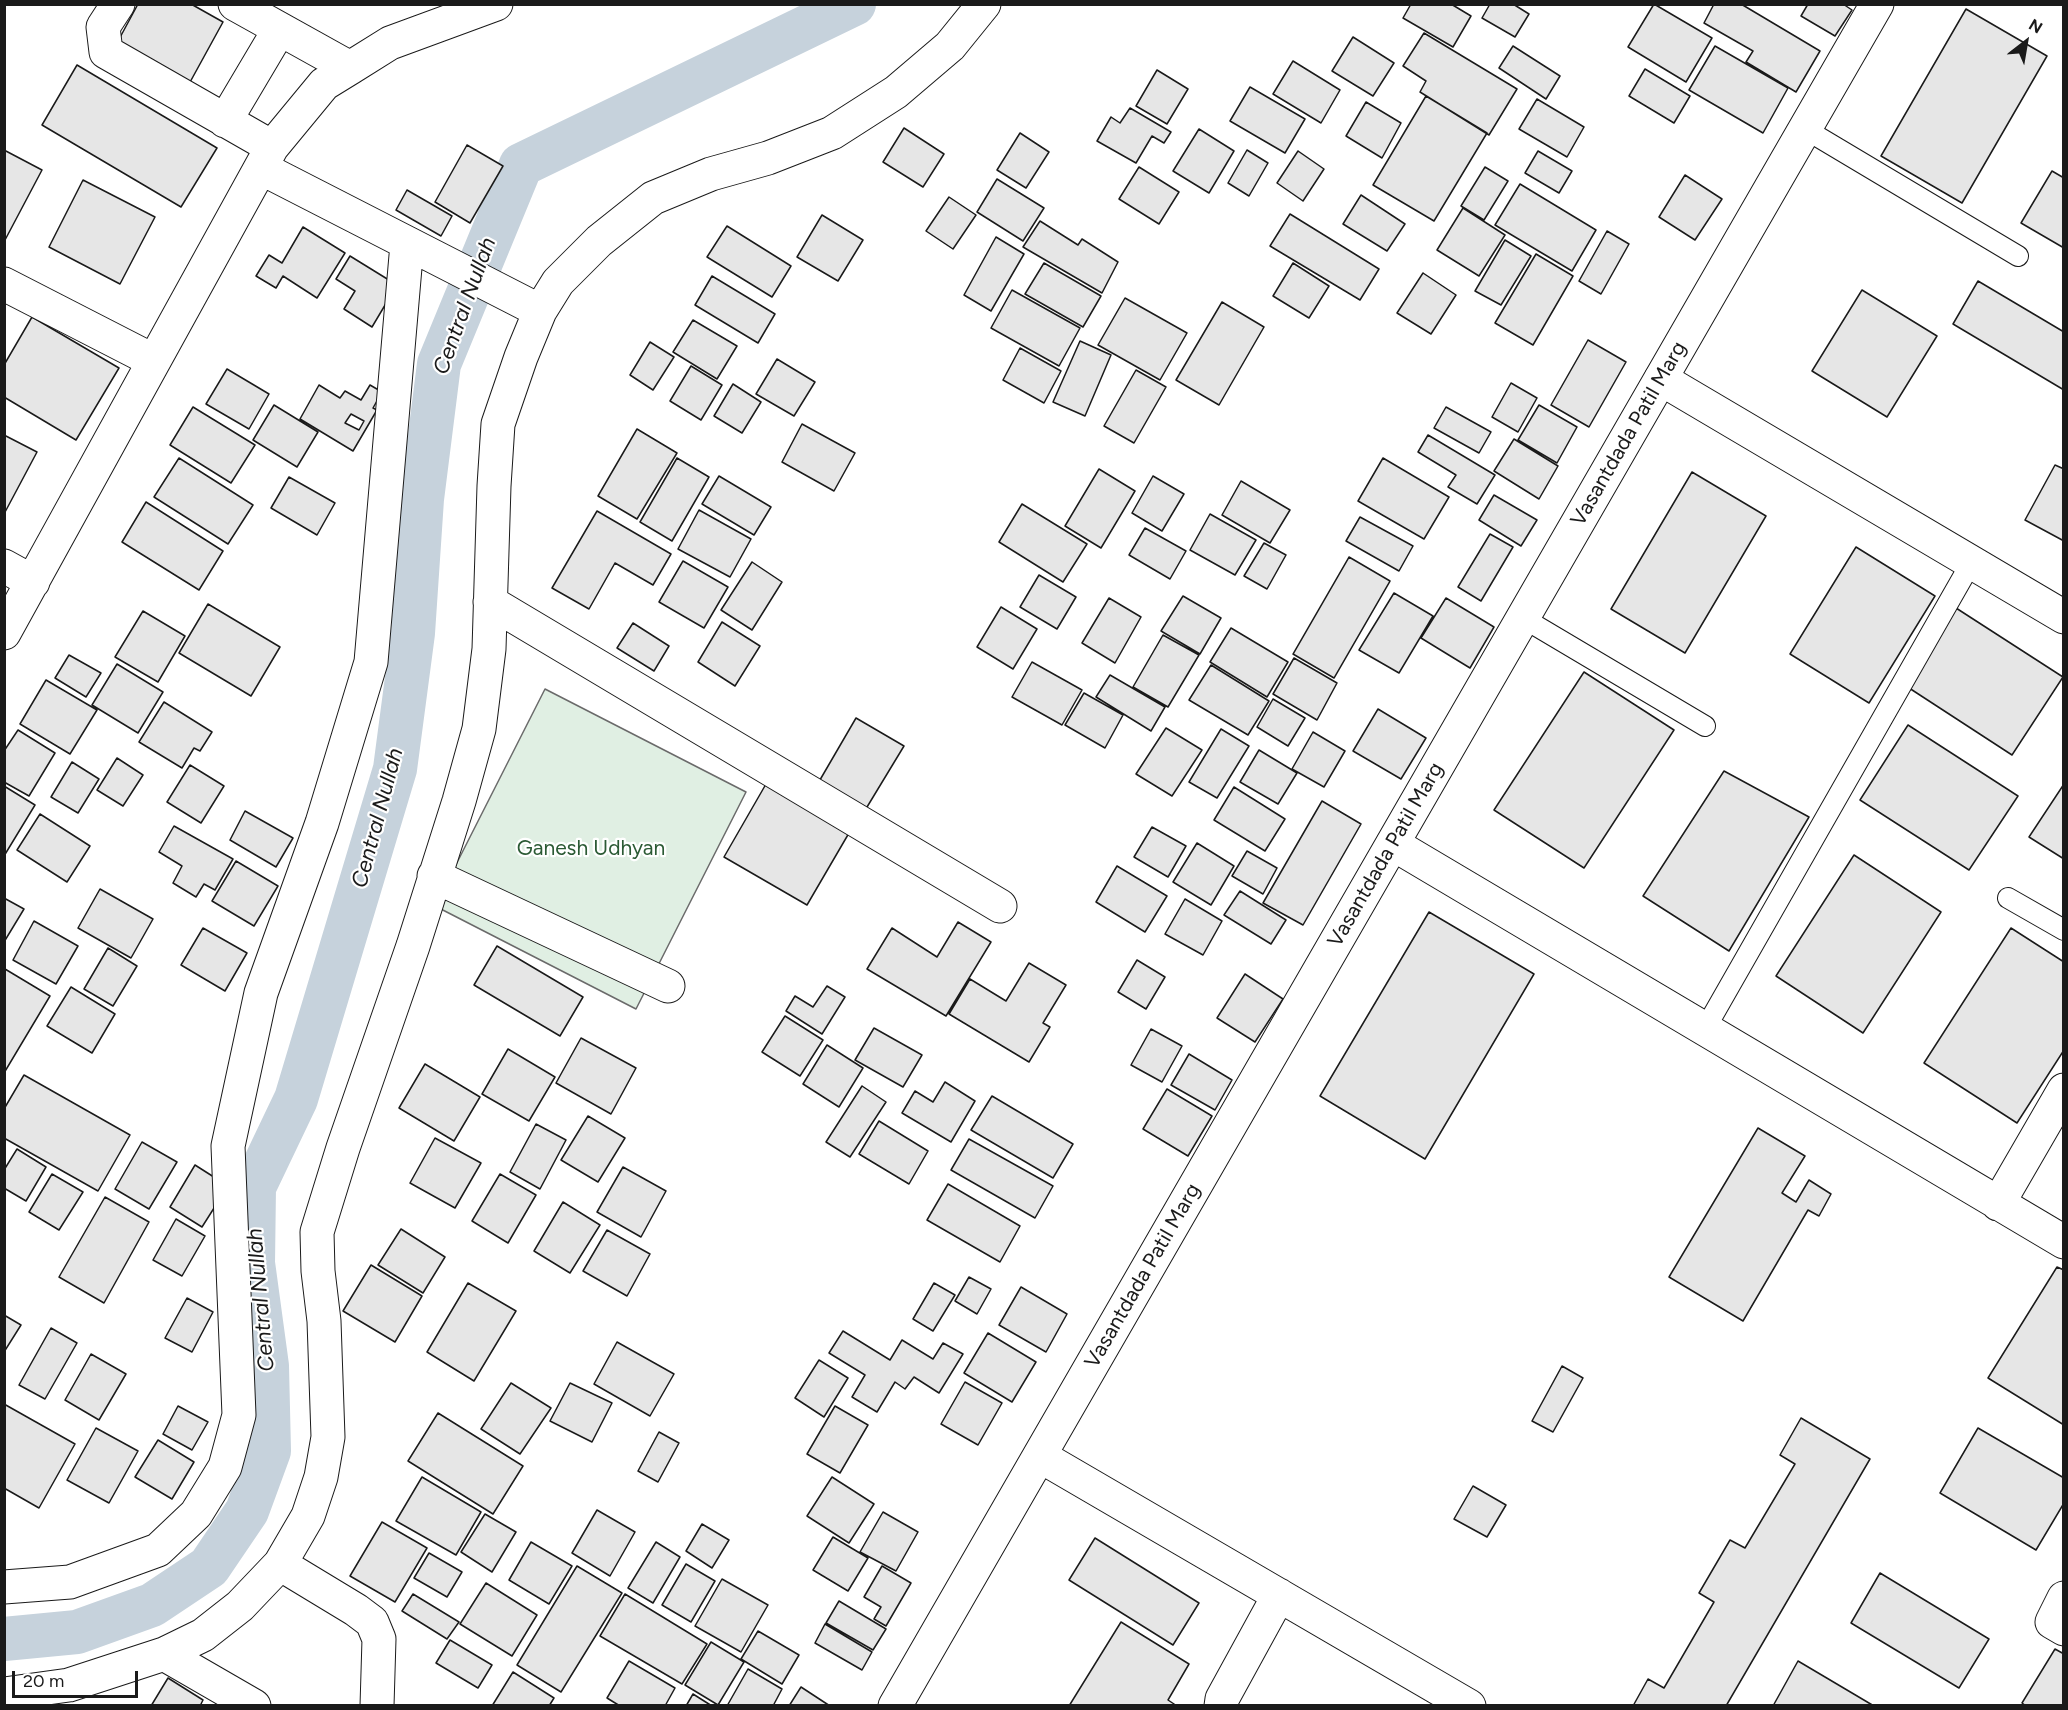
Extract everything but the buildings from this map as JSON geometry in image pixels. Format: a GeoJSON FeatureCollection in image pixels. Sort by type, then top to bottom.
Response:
{"type":"FeatureCollection","features":[{"type":"Feature","properties":{"kind":"street"},"geometry":{"type":"LineString","coordinates":[[118,4],[103,27],[106,52],[225,121],[266,157],[406,244],[540,311]]}},
{"type":"Feature","properties":{"kind":"street"},"geometry":{"type":"LineString","coordinates":[[235,4],[350,68]]}},
{"type":"Feature","properties":{"kind":"street"},"geometry":{"type":"LineString","coordinates":[[4,633],[266,157],[324,84],[390,43],[496,4]]}},
{"type":"Feature","properties":{"kind":"street"},"geometry":{"type":"LineString","coordinates":[[4,1694],[69,1685],[164,1654],[203,1635],[240,1606],[280,1564],[308,1516],[321,1477],[328,1437],[324,1321],[318,1272],[317,1232],[459,801],[479,729],[489,649],[498,424],[540,311],[558,282],[599,241],[653,198],[711,174],[768,158],[832,133],[896,92],[941,54],[984,4]]}},
{"type":"Feature","properties":{"kind":"street","name":"Vasantdada Patil Marg"},"geometry":{"type":"LineString","coordinates":[[895,1706],[1877,4]]}},
{"type":"Feature","properties":{"kind":"street"},"geometry":{"type":"LineString","coordinates":[[225,121],[279,30]]}},
{"type":"Feature","properties":{"kind":"street"},"geometry":{"type":"LineString","coordinates":[[4,1587],[70,1582],[158,1550],[196,1514],[225,1467],[239,1415],[228,1146],[261,993],[322,823],[370,662],[406,244]]}},
{"type":"Feature","properties":{"kind":"street"},"geometry":{"type":"LineString","coordinates":[[4,284],[154,361]]}},
{"type":"Feature","properties":{"kind":"street"},"geometry":{"type":"LineString","coordinates":[[1661,379],[2064,617]]}},
{"type":"Feature","properties":{"kind":"street"},"geometry":{"type":"LineString","coordinates":[[4,566],[33,582]]}},
{"type":"Feature","properties":{"kind":"street"},"geometry":{"type":"LineString","coordinates":[[490,602],[1000,906]]}},
{"type":"Feature","properties":{"kind":"street"},"geometry":{"type":"LineString","coordinates":[[1393,844],[2064,1242]]}},
{"type":"Feature","properties":{"kind":"street"},"geometry":{"type":"LineString","coordinates":[[434,876],[668,986]]}},
{"type":"Feature","properties":{"kind":"street"},"geometry":{"type":"LineString","coordinates":[[1998,1204],[2064,1090]]}},
{"type":"Feature","properties":{"kind":"street"},"geometry":{"type":"LineString","coordinates":[[1040,1456],[1463,1704]]}},
{"type":"Feature","properties":{"kind":"street"},"geometry":{"type":"LineString","coordinates":[[280,1564],[372,1622],[379,1639],[377,1706]]}},
{"type":"Feature","properties":{"kind":"street"},"geometry":{"type":"LineString","coordinates":[[1221,1706],[1222,1699],[1279,1595]]}},
{"type":"Feature","properties":{"kind":"street"},"geometry":{"type":"LineString","coordinates":[[2064,1598],[2052,1622],[2064,1629]]}},
{"type":"Feature","properties":{"kind":"street"},"geometry":{"type":"LineString","coordinates":[[164,1654],[254,1706]]}},
{"type":"Feature","properties":{"kind":"lane"},"geometry":{"type":"LineString","coordinates":[[1805,129],[2018,256]]}},
{"type":"Feature","properties":{"kind":"lane"},"geometry":{"type":"LineString","coordinates":[[1705,1029],[1971,563]]}},
{"type":"Feature","properties":{"kind":"lane"},"geometry":{"type":"LineString","coordinates":[[1523,618],[1706,726]]}},
{"type":"Feature","properties":{"kind":"lane"},"geometry":{"type":"LineString","coordinates":[[2008,898],[2064,930]]}},
{"type":"Feature","properties":{"kind":"green space","name":"Ganesh Udhyan"},"geometry":{"type":"Polygon","coordinates":[[[545,689],[746,792],[636,1009],[435,906],[545,689]]]}},
{"type":"Feature","properties":{"kind":"waterway","name":"Central Nullah"},"geometry":{"type":"LineString","coordinates":[[4,1639],[77,1632],[152,1605],[209,1567],[247,1511],[269,1451],[267,1366],[253,1263],[254,1187],[296,1099],[395,769],[413,633],[422,499],[439,364],[521,165],[854,4]]}}]}
